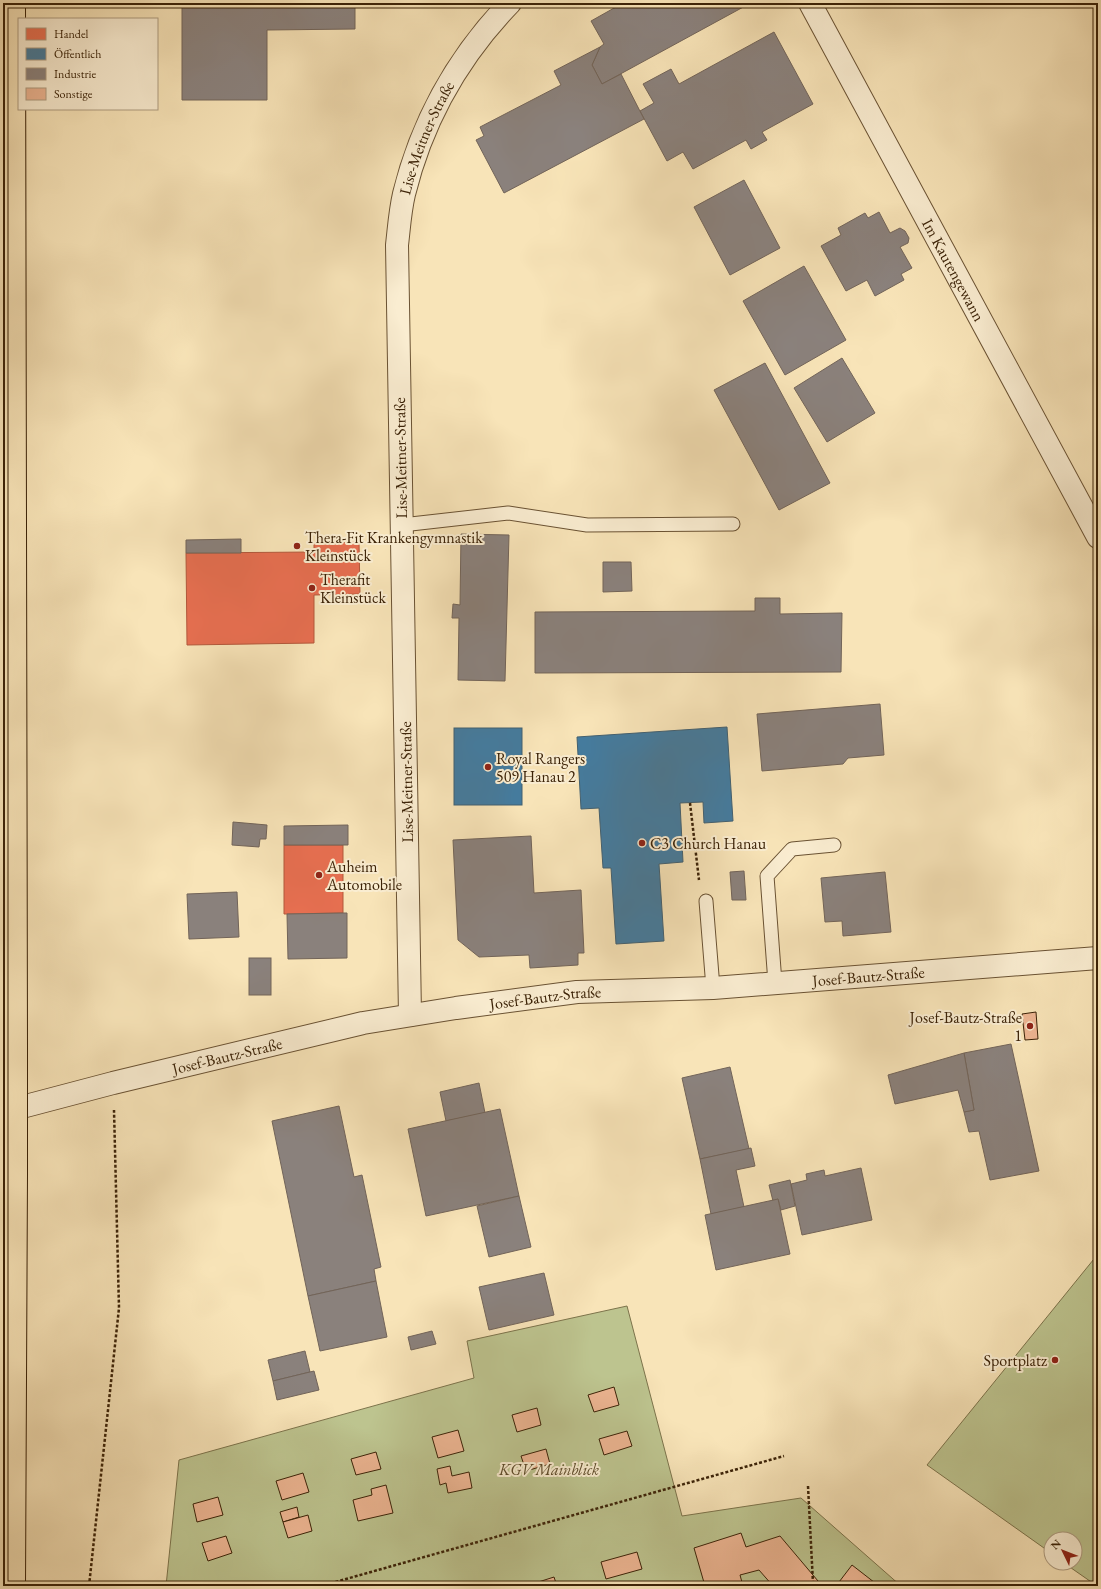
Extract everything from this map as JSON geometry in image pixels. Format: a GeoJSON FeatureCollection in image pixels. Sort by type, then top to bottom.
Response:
{"type":"FeatureCollection","features":[{"type":"Feature","properties":{"kind":"highway"},"geometry":{"type":"LineString","coordinates":[[14,3],[16,1048],[14,1586]]}},
{"type":"Feature","properties":{"kind":"street","name":"Lise-Meitner-Straße"},"geometry":{"type":"LineString","coordinates":[[410,1015],[397,246],[404,194],[417,152],[437,105],[461,62],[489,24],[510,3]]}},
{"type":"Feature","properties":{"kind":"street","name":"Im Kautengewann"},"geometry":{"type":"LineString","coordinates":[[810,3],[1098,537]]}},
{"type":"Feature","properties":{"kind":"street","name":"Josef-Bautz-Straße"},"geometry":{"type":"LineString","coordinates":[[3,1112],[113,1082],[363,1023],[410,1015],[577,992],[713,988],[1098,958]]}},
{"type":"Feature","properties":{"kind":"lane"},"geometry":{"type":"LineString","coordinates":[[402,525],[508,513],[587,526],[733,524]]}},
{"type":"Feature","properties":{"kind":"lane"},"geometry":{"type":"LineString","coordinates":[[775,983],[766,876],[792,849],[834,845]]}},
{"type":"Feature","properties":{"kind":"lane"},"geometry":{"type":"LineString","coordinates":[[706,901],[713,988]]}},
{"type":"Feature","properties":{"kind":"path"},"geometry":{"type":"LineString","coordinates":[[690,803],[699,878],[706,901]]}},
{"type":"Feature","properties":{"kind":"path"},"geometry":{"type":"LineString","coordinates":[[88,1586],[119,1308],[113,1082]]}},
{"type":"Feature","properties":{"kind":"path"},"geometry":{"type":"LineString","coordinates":[[321,1586],[784,1456]]}},
{"type":"Feature","properties":{"kind":"path"},"geometry":{"type":"LineString","coordinates":[[808,1486],[812,1586]]}},
{"type":"Feature","properties":{"kind":"green space","name":"Sportplatz"},"geometry":{"type":"Polygon","coordinates":[[[1098,1254],[1098,1586],[1075,1571],[1083,1571],[1083,1531],[1043,1531],[1043,1547],[927,1465],[1098,1254]]]}},
{"type":"Feature","properties":{"kind":"green space","name":"KGV Mainblick"},"geometry":{"type":"Polygon","coordinates":[[[627,1306],[682,1516],[801,1498],[901,1586],[166,1586],[179,1460],[474,1378],[467,1341],[627,1306]]]}},
{"type":"Feature","properties":{"kind":"building: Handel"},"geometry":{"type":"Polygon","coordinates":[[[359,542],[360,594],[314,595],[314,643],[187,645],[186,553],[314,552],[314,543],[359,542]]]}},
{"type":"Feature","properties":{"kind":"building: Handel"},"geometry":{"type":"Polygon","coordinates":[[[284,845],[343,845],[343,913],[284,914],[284,845]]]}},
{"type":"Feature","properties":{"kind":"building: Öffentlich","name":"C3 Church Hanau"},"geometry":{"type":"Polygon","coordinates":[[[727,727],[733,821],[704,823],[703,802],[680,803],[683,862],[659,864],[664,941],[616,944],[611,868],[603,868],[599,808],[581,809],[577,737],[727,727]]]}},
{"type":"Feature","properties":{"kind":"building: Öffentlich","name":"Royal Rangers 509 Hanau 2"},"geometry":{"type":"Polygon","coordinates":[[[454,728],[522,728],[522,805],[454,805],[454,728]]]}},
{"type":"Feature","properties":{"kind":"building: Industrie"},"geometry":{"type":"Polygon","coordinates":[[[182,3],[355,3],[355,29],[267,30],[267,100],[182,100],[182,3]]]}},
{"type":"Feature","properties":{"kind":"building: Industrie"},"geometry":{"type":"Polygon","coordinates":[[[623,3],[746,3],[747,5],[602,84],[592,65],[600,47],[604,44],[591,21],[623,3]]]}},
{"type":"Feature","properties":{"kind":"building: Industrie"},"geometry":{"type":"Polygon","coordinates":[[[774,32],[813,104],[762,132],[767,140],[751,149],[746,140],[693,169],[683,152],[667,161],[640,111],[654,103],[643,84],[671,69],[679,84],[774,32]]]}},
{"type":"Feature","properties":{"kind":"building: Industrie"},"geometry":{"type":"Polygon","coordinates":[[[600,47],[592,65],[602,84],[621,74],[644,119],[504,193],[476,140],[484,136],[480,127],[561,85],[554,71],[600,47]]]}},
{"type":"Feature","properties":{"kind":"building: Industrie"},"geometry":{"type":"Polygon","coordinates":[[[744,180],[780,248],[730,275],[694,207],[744,180]]]}},
{"type":"Feature","properties":{"kind":"building: Industrie"},"geometry":{"type":"Polygon","coordinates":[[[879,212],[890,233],[900,228],[905,231],[909,238],[908,243],[900,247],[912,268],[901,274],[904,280],[875,296],[867,280],[846,291],[821,246],[841,235],[838,228],[865,213],[868,218],[879,212]]]}},
{"type":"Feature","properties":{"kind":"building: Industrie"},"geometry":{"type":"Polygon","coordinates":[[[804,266],[846,340],[785,375],[743,301],[804,266]]]}},
{"type":"Feature","properties":{"kind":"building: Industrie"},"geometry":{"type":"Polygon","coordinates":[[[842,358],[875,413],[827,442],[794,388],[842,358]]]}},
{"type":"Feature","properties":{"kind":"building: Industrie"},"geometry":{"type":"Polygon","coordinates":[[[765,363],[830,483],[779,510],[714,390],[765,363]]]}},
{"type":"Feature","properties":{"kind":"building: Industrie"},"geometry":{"type":"Polygon","coordinates":[[[461,534],[509,535],[505,681],[458,680],[459,618],[452,618],[453,604],[460,605],[461,534]]]}},
{"type":"Feature","properties":{"kind":"building: Industrie"},"geometry":{"type":"Polygon","coordinates":[[[241,539],[241,553],[186,553],[186,540],[241,539]]]}},
{"type":"Feature","properties":{"kind":"building: Industrie"},"geometry":{"type":"Polygon","coordinates":[[[603,562],[631,562],[632,591],[603,592],[603,562]]]}},
{"type":"Feature","properties":{"kind":"building: Industrie"},"geometry":{"type":"Polygon","coordinates":[[[755,598],[780,598],[780,614],[842,613],[841,672],[535,673],[535,612],[755,611],[755,598]]]}},
{"type":"Feature","properties":{"kind":"building: Industrie"},"geometry":{"type":"Polygon","coordinates":[[[880,704],[884,755],[848,758],[843,764],[762,771],[757,714],[880,704]]]}},
{"type":"Feature","properties":{"kind":"building: Industrie"},"geometry":{"type":"Polygon","coordinates":[[[233,822],[267,825],[266,839],[260,839],[259,847],[232,845],[233,822]]]}},
{"type":"Feature","properties":{"kind":"building: Industrie"},"geometry":{"type":"Polygon","coordinates":[[[348,825],[348,845],[284,845],[284,826],[348,825]]]}},
{"type":"Feature","properties":{"kind":"building: Industrie"},"geometry":{"type":"Polygon","coordinates":[[[531,836],[534,893],[581,890],[584,953],[578,953],[578,965],[530,968],[529,955],[479,957],[458,940],[453,840],[531,836]]]}},
{"type":"Feature","properties":{"kind":"building: Industrie"},"geometry":{"type":"Polygon","coordinates":[[[744,871],[746,900],[732,900],[730,872],[744,871]]]}},
{"type":"Feature","properties":{"kind":"building: Industrie"},"geometry":{"type":"Polygon","coordinates":[[[885,872],[891,932],[843,936],[842,921],[825,922],[821,878],[885,872]]]}},
{"type":"Feature","properties":{"kind":"building: Industrie"},"geometry":{"type":"Polygon","coordinates":[[[237,892],[239,937],[189,939],[187,894],[237,892]]]}},
{"type":"Feature","properties":{"kind":"building: Industrie"},"geometry":{"type":"Polygon","coordinates":[[[347,913],[347,958],[288,959],[287,914],[347,913]]]}},
{"type":"Feature","properties":{"kind":"building: Industrie"},"geometry":{"type":"Polygon","coordinates":[[[249,958],[271,958],[271,995],[249,995],[249,958]]]}},
{"type":"Feature","properties":{"kind":"building: Industrie"},"geometry":{"type":"Polygon","coordinates":[[[1011,1044],[1039,1171],[990,1180],[979,1131],[969,1132],[964,1112],[974,1110],[964,1053],[1011,1044]]]}},
{"type":"Feature","properties":{"kind":"building: Industrie"},"geometry":{"type":"Polygon","coordinates":[[[964,1053],[974,1110],[964,1112],[958,1090],[895,1104],[888,1075],[964,1053]]]}},
{"type":"Feature","properties":{"kind":"building: Industrie"},"geometry":{"type":"Polygon","coordinates":[[[730,1067],[749,1149],[700,1159],[682,1078],[730,1067]]]}},
{"type":"Feature","properties":{"kind":"building: Industrie"},"geometry":{"type":"Polygon","coordinates":[[[479,1083],[485,1113],[446,1121],[440,1092],[479,1083]]]}},
{"type":"Feature","properties":{"kind":"building: Industrie"},"geometry":{"type":"Polygon","coordinates":[[[339,1106],[354,1177],[362,1175],[381,1267],[374,1269],[376,1281],[308,1296],[272,1121],[339,1106]]]}},
{"type":"Feature","properties":{"kind":"building: Industrie"},"geometry":{"type":"Polygon","coordinates":[[[500,1109],[519,1196],[426,1216],[408,1129],[500,1109]]]}},
{"type":"Feature","properties":{"kind":"building: Industrie"},"geometry":{"type":"Polygon","coordinates":[[[751,1148],[755,1166],[736,1170],[744,1207],[711,1214],[700,1159],[751,1148]]]}},
{"type":"Feature","properties":{"kind":"building: Industrie"},"geometry":{"type":"Polygon","coordinates":[[[861,1168],[872,1220],[802,1235],[791,1184],[807,1180],[806,1174],[824,1170],[825,1176],[861,1168]]]}},
{"type":"Feature","properties":{"kind":"building: Industrie"},"geometry":{"type":"Polygon","coordinates":[[[790,1180],[795,1206],[781,1210],[778,1199],[773,1201],[769,1185],[790,1180]]]}},
{"type":"Feature","properties":{"kind":"building: Industrie"},"geometry":{"type":"Polygon","coordinates":[[[519,1196],[531,1247],[489,1257],[477,1206],[519,1196]]]}},
{"type":"Feature","properties":{"kind":"building: Industrie"},"geometry":{"type":"Polygon","coordinates":[[[778,1199],[790,1254],[716,1270],[705,1215],[778,1199]]]}},
{"type":"Feature","properties":{"kind":"building: Industrie"},"geometry":{"type":"Polygon","coordinates":[[[544,1273],[554,1315],[489,1330],[479,1287],[544,1273]]]}},
{"type":"Feature","properties":{"kind":"building: Industrie"},"geometry":{"type":"Polygon","coordinates":[[[376,1281],[387,1337],[320,1351],[308,1296],[376,1281]]]}},
{"type":"Feature","properties":{"kind":"building: Industrie"},"geometry":{"type":"Polygon","coordinates":[[[432,1331],[436,1344],[411,1350],[408,1337],[432,1331]]]}},
{"type":"Feature","properties":{"kind":"building: Industrie"},"geometry":{"type":"Polygon","coordinates":[[[305,1351],[310,1372],[273,1381],[268,1360],[305,1351]]]}},
{"type":"Feature","properties":{"kind":"building: Industrie"},"geometry":{"type":"Polygon","coordinates":[[[314,1371],[319,1390],[277,1400],[273,1381],[314,1371]]]}},
{"type":"Feature","properties":{"kind":"building: Sonstige","name":"Josef-Bautz-Straße 1"},"geometry":{"type":"Polygon","coordinates":[[[1036,1012],[1038,1039],[1025,1040],[1022,1014],[1036,1012]]]}},
{"type":"Feature","properties":{"kind":"building: Sonstige"},"geometry":{"type":"Polygon","coordinates":[[[614,1387],[619,1405],[594,1412],[588,1395],[614,1387]]]}},
{"type":"Feature","properties":{"kind":"building: Sonstige"},"geometry":{"type":"Polygon","coordinates":[[[537,1408],[541,1425],[517,1432],[512,1415],[537,1408]]]}},
{"type":"Feature","properties":{"kind":"building: Sonstige"},"geometry":{"type":"Polygon","coordinates":[[[458,1430],[464,1451],[438,1458],[432,1437],[458,1430]]]}},
{"type":"Feature","properties":{"kind":"building: Sonstige"},"geometry":{"type":"Polygon","coordinates":[[[627,1431],[632,1446],[604,1455],[599,1439],[627,1431]]]}},
{"type":"Feature","properties":{"kind":"building: Sonstige"},"geometry":{"type":"Polygon","coordinates":[[[546,1449],[550,1464],[526,1471],[521,1456],[546,1449]]]}},
{"type":"Feature","properties":{"kind":"building: Sonstige"},"geometry":{"type":"Polygon","coordinates":[[[376,1452],[381,1469],[356,1475],[351,1459],[376,1452]]]}},
{"type":"Feature","properties":{"kind":"building: Sonstige"},"geometry":{"type":"Polygon","coordinates":[[[450,1466],[452,1476],[469,1472],[472,1488],[448,1493],[446,1483],[440,1485],[437,1469],[450,1466]]]}},
{"type":"Feature","properties":{"kind":"building: Sonstige"},"geometry":{"type":"Polygon","coordinates":[[[303,1473],[309,1492],[282,1500],[276,1481],[303,1473]]]}},
{"type":"Feature","properties":{"kind":"building: Sonstige"},"geometry":{"type":"Polygon","coordinates":[[[386,1485],[393,1513],[358,1521],[353,1500],[372,1495],[371,1489],[386,1485]]]}},
{"type":"Feature","properties":{"kind":"building: Sonstige"},"geometry":{"type":"Polygon","coordinates":[[[218,1497],[223,1515],[197,1522],[193,1504],[218,1497]]]}},
{"type":"Feature","properties":{"kind":"building: Sonstige"},"geometry":{"type":"Polygon","coordinates":[[[297,1507],[299,1517],[283,1522],[280,1512],[297,1507]]]}},
{"type":"Feature","properties":{"kind":"building: Sonstige"},"geometry":{"type":"Polygon","coordinates":[[[308,1515],[312,1531],[288,1538],[283,1522],[308,1515]]]}},
{"type":"Feature","properties":{"kind":"building: Sonstige"},"geometry":{"type":"Polygon","coordinates":[[[741,1533],[746,1547],[780,1536],[818,1581],[813,1586],[773,1586],[759,1570],[740,1575],[743,1586],[713,1586],[712,1584],[705,1586],[694,1548],[741,1533]]]}},
{"type":"Feature","properties":{"kind":"building: Sonstige"},"geometry":{"type":"Polygon","coordinates":[[[226,1536],[232,1553],[208,1561],[202,1543],[226,1536]]]}},
{"type":"Feature","properties":{"kind":"building: Sonstige"},"geometry":{"type":"Polygon","coordinates":[[[637,1552],[642,1569],[606,1579],[601,1562],[637,1552]]]}},
{"type":"Feature","properties":{"kind":"building: Sonstige"},"geometry":{"type":"Polygon","coordinates":[[[852,1565],[879,1586],[836,1586],[852,1565]]]}},
{"type":"Feature","properties":{"kind":"building: Sonstige"},"geometry":{"type":"Polygon","coordinates":[[[554,1577],[557,1586],[529,1586],[529,1585],[554,1577]]]}},
{"type":"Feature","properties":{"kind":"place","name":"Thera-Fit Krankengymnastik Kleinstück"},"geometry":{"type":"Point","coordinates":[297,546]}},
{"type":"Feature","properties":{"kind":"place","name":"Therafit Kleinstück"},"geometry":{"type":"Point","coordinates":[312,588]}},
{"type":"Feature","properties":{"kind":"place","name":"Royal Rangers 509 Hanau 2"},"geometry":{"type":"Point","coordinates":[488,767]}},
{"type":"Feature","properties":{"kind":"place","name":"C3 Church Hanau"},"geometry":{"type":"Point","coordinates":[642,843]}},
{"type":"Feature","properties":{"kind":"place","name":"Auheim Automobile"},"geometry":{"type":"Point","coordinates":[319,875]}},
{"type":"Feature","properties":{"kind":"place","name":"Josef-Bautz-Straße 1"},"geometry":{"type":"Point","coordinates":[1030,1026]}},
{"type":"Feature","properties":{"kind":"place","name":"Sportplatz"},"geometry":{"type":"Point","coordinates":[1055,1360]}}]}
